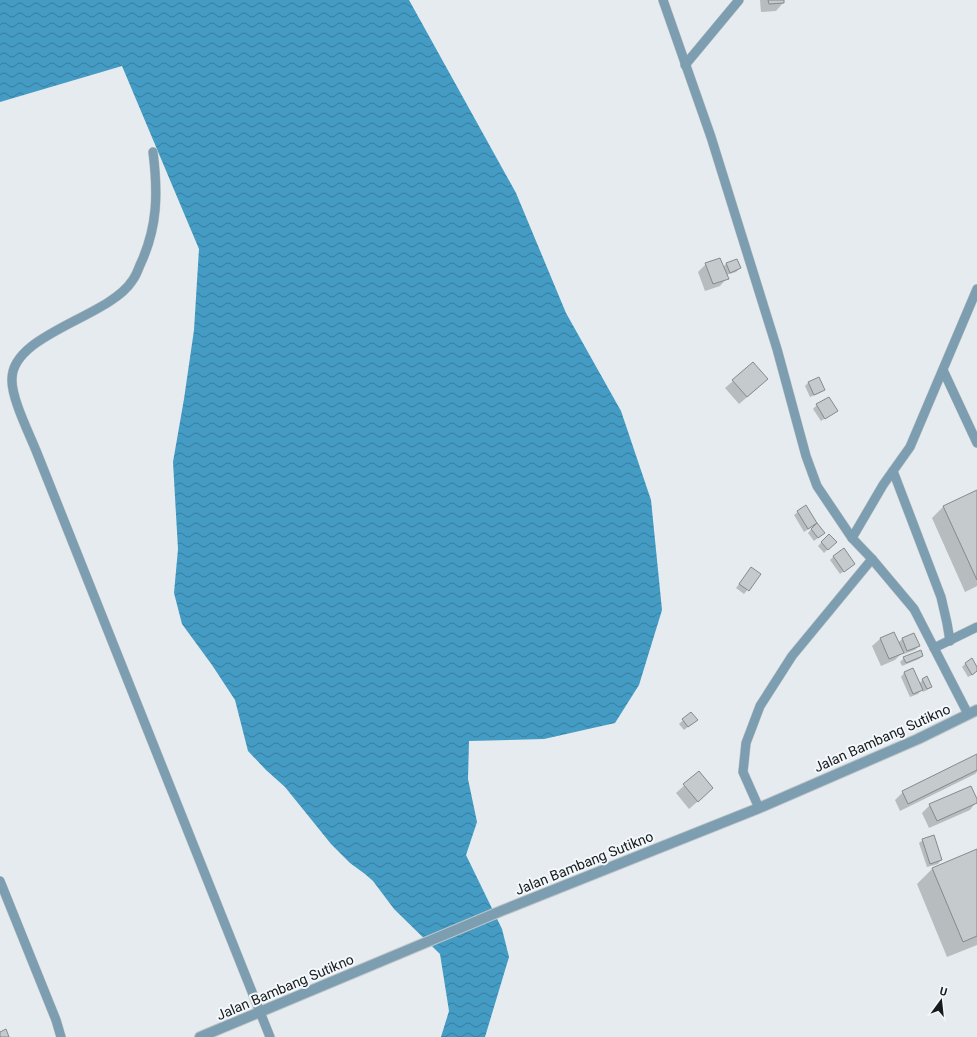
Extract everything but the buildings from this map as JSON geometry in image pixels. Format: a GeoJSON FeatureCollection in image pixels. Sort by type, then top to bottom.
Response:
{"type":"FeatureCollection","features":[{"type":"Feature","properties":{"kind":"street","name":"Jalan Bambang Sutikno"},"geometry":{"type":"LineString","coordinates":[[200,1037],[501,911],[759,808],[918,738],[973,712]]}},
{"type":"Feature","properties":{"kind":"lane"},"geometry":{"type":"LineString","coordinates":[[663,0],[754,272],[806,456],[817,486],[852,538],[872,559],[914,609],[934,648],[973,712]]}},
{"type":"Feature","properties":{"kind":"lane"},"geometry":{"type":"LineString","coordinates":[[685,65],[739,0]]}},
{"type":"Feature","properties":{"kind":"lane"},"geometry":{"type":"LineString","coordinates":[[153,152],[156,181],[155,214],[149,243],[132,281],[112,301],[44,338],[24,354],[16,363],[12,378],[14,394],[270,1037]]}},
{"type":"Feature","properties":{"kind":"lane"},"geometry":{"type":"LineString","coordinates":[[852,538],[883,485],[910,448],[977,289]]}},
{"type":"Feature","properties":{"kind":"lane"},"geometry":{"type":"LineString","coordinates":[[943,370],[977,443]]}},
{"type":"Feature","properties":{"kind":"lane"},"geometry":{"type":"LineString","coordinates":[[894,471],[940,596],[950,640]]}},
{"type":"Feature","properties":{"kind":"lane"},"geometry":{"type":"LineString","coordinates":[[759,808],[743,772],[746,743],[760,706],[792,656],[872,559]]}},
{"type":"Feature","properties":{"kind":"lane"},"geometry":{"type":"LineString","coordinates":[[934,648],[977,627]]}},
{"type":"Feature","properties":{"kind":"lane"},"geometry":{"type":"LineString","coordinates":[[0,881],[56,1020],[61,1037]]}},
{"type":"Feature","properties":{"kind":"water"},"geometry":{"type":"Polygon","coordinates":[[[0,0],[409,0],[516,193],[566,313],[621,411],[651,500],[662,610],[639,685],[615,723],[544,739],[469,741],[468,779],[477,822],[466,855],[502,929],[509,957],[485,1037],[441,1037],[449,1011],[440,954],[394,909],[373,881],[350,863],[331,844],[285,787],[248,751],[235,700],[182,624],[174,593],[178,549],[173,462],[194,330],[199,249],[122,66],[0,102],[0,0]]]}}]}
